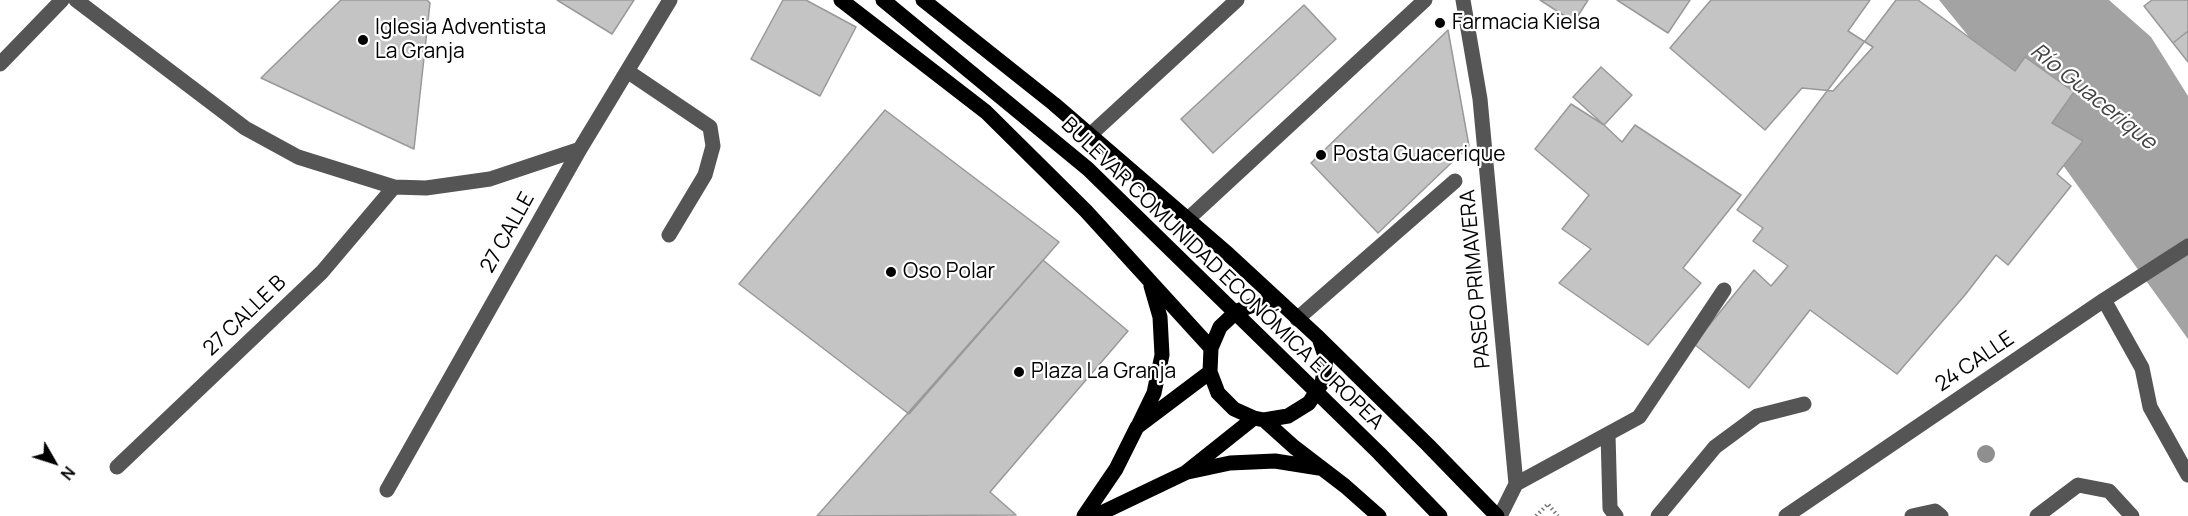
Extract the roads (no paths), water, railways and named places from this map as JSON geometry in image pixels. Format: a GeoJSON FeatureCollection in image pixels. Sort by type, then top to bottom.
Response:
{"type":"FeatureCollection","features":[{"type":"Feature","properties":{"kind":"main road"},"geometry":{"type":"LineString","coordinates":[[841,0],[986,112],[1086,211],[1211,348]]}},
{"type":"Feature","properties":{"kind":"main road","name":"BULEVAR COMUNIDAD ECONÓMICA EUROPEA"},"geometry":{"type":"LineString","coordinates":[[882,0],[1088,169],[1379,453],[1440,516]]}},
{"type":"Feature","properties":{"kind":"main road","name":"BULEVAR COMUNIDAD ECONÓMICA EUROPEA"},"geometry":{"type":"LineString","coordinates":[[923,0],[1090,135],[1228,254],[1281,304]]}},
{"type":"Feature","properties":{"kind":"main road"},"geometry":{"type":"LineString","coordinates":[[1084,516],[1116,469],[1154,393],[1162,355],[1160,316],[1149,280]]}},
{"type":"Feature","properties":{"kind":"main road"},"geometry":{"type":"LineString","coordinates":[[1095,516],[1185,472],[1259,419],[1288,416],[1309,403],[1322,383],[1326,359],[1319,338],[1281,304],[1259,303],[1237,311],[1220,327],[1211,348],[1210,372],[1218,393],[1234,409],[1259,419],[1379,516]]}},
{"type":"Feature","properties":{"kind":"main road","name":"BULEVAR COMUNIDAD ECONÓMICA EUROPEA"},"geometry":{"type":"LineString","coordinates":[[1319,338],[1498,516]]}},
{"type":"Feature","properties":{"kind":"main road"},"geometry":{"type":"LineString","coordinates":[[1137,427],[1210,372]]}},
{"type":"Feature","properties":{"kind":"main road"},"geometry":{"type":"LineString","coordinates":[[1185,472],[1230,463],[1275,461],[1321,468]]}},
{"type":"Feature","properties":{"kind":"street"},"geometry":{"type":"LineString","coordinates":[[0,64],[63,0]]}},
{"type":"Feature","properties":{"kind":"street"},"geometry":{"type":"LineString","coordinates":[[76,0],[245,128],[298,157],[394,187],[426,188],[490,178],[580,149]]}},
{"type":"Feature","properties":{"kind":"street","name":"27 CALLE"},"geometry":{"type":"LineString","coordinates":[[387,490],[580,149],[670,0]]}},
{"type":"Feature","properties":{"kind":"street"},"geometry":{"type":"LineString","coordinates":[[1090,135],[1237,0]]}},
{"type":"Feature","properties":{"kind":"street"},"geometry":{"type":"LineString","coordinates":[[1188,219],[1425,0]]}},
{"type":"Feature","properties":{"kind":"street","name":"PASEO PRIMAVERA"},"geometry":{"type":"LineString","coordinates":[[1464,0],[1480,99],[1516,484]]}},
{"type":"Feature","properties":{"kind":"street"},"geometry":{"type":"LineString","coordinates":[[627,71],[710,127],[713,146],[705,175],[669,235]]}},
{"type":"Feature","properties":{"kind":"street"},"geometry":{"type":"LineString","coordinates":[[1298,319],[1455,181]]}},
{"type":"Feature","properties":{"kind":"street","name":"27 CALLE B"},"geometry":{"type":"LineString","coordinates":[[117,467],[322,272],[394,187]]}},
{"type":"Feature","properties":{"kind":"street","name":"24 CALLE"},"geometry":{"type":"LineString","coordinates":[[1786,516],[2104,300],[2188,246]]}},
{"type":"Feature","properties":{"kind":"street"},"geometry":{"type":"LineString","coordinates":[[1498,516],[1516,484],[1639,417],[1725,290]]}},
{"type":"Feature","properties":{"kind":"street"},"geometry":{"type":"LineString","coordinates":[[2104,300],[2142,368],[2150,407],[2188,475]]}},
{"type":"Feature","properties":{"kind":"street"},"geometry":{"type":"LineString","coordinates":[[1658,516],[1715,447],[1757,416],[1804,404]]}},
{"type":"Feature","properties":{"kind":"street"},"geometry":{"type":"LineString","coordinates":[[1608,434],[1610,508],[1616,516]]}},
{"type":"Feature","properties":{"kind":"street"},"geometry":{"type":"LineString","coordinates":[[2037,516],[2078,485],[2109,491],[2132,516]]}},
{"type":"Feature","properties":{"kind":"street"},"geometry":{"type":"LineString","coordinates":[[1912,516],[1935,511],[1941,516]]}},
{"type":"Feature","properties":{"kind":"water","name":"Río Guacerique"},"geometry":{"type":"Polygon","coordinates":[[[1939,0],[2109,0],[2151,37],[2188,96],[2188,339],[1983,54],[1939,0]]]}},
{"type":"Feature","properties":{"kind":"place","name":"Farmacia Kielsa"},"geometry":{"type":"Point","coordinates":[1440,23]}},
{"type":"Feature","properties":{"kind":"place","name":"Iglesia Adventista La Granja"},"geometry":{"type":"Point","coordinates":[363,40]}},
{"type":"Feature","properties":{"kind":"place","name":"Posta Guacerique"},"geometry":{"type":"Point","coordinates":[1321,155]}},
{"type":"Feature","properties":{"kind":"place","name":"Oso Polar"},"geometry":{"type":"Point","coordinates":[891,272]}},
{"type":"Feature","properties":{"kind":"place","name":"Plaza La Granja"},"geometry":{"type":"Point","coordinates":[1019,372]}}]}
